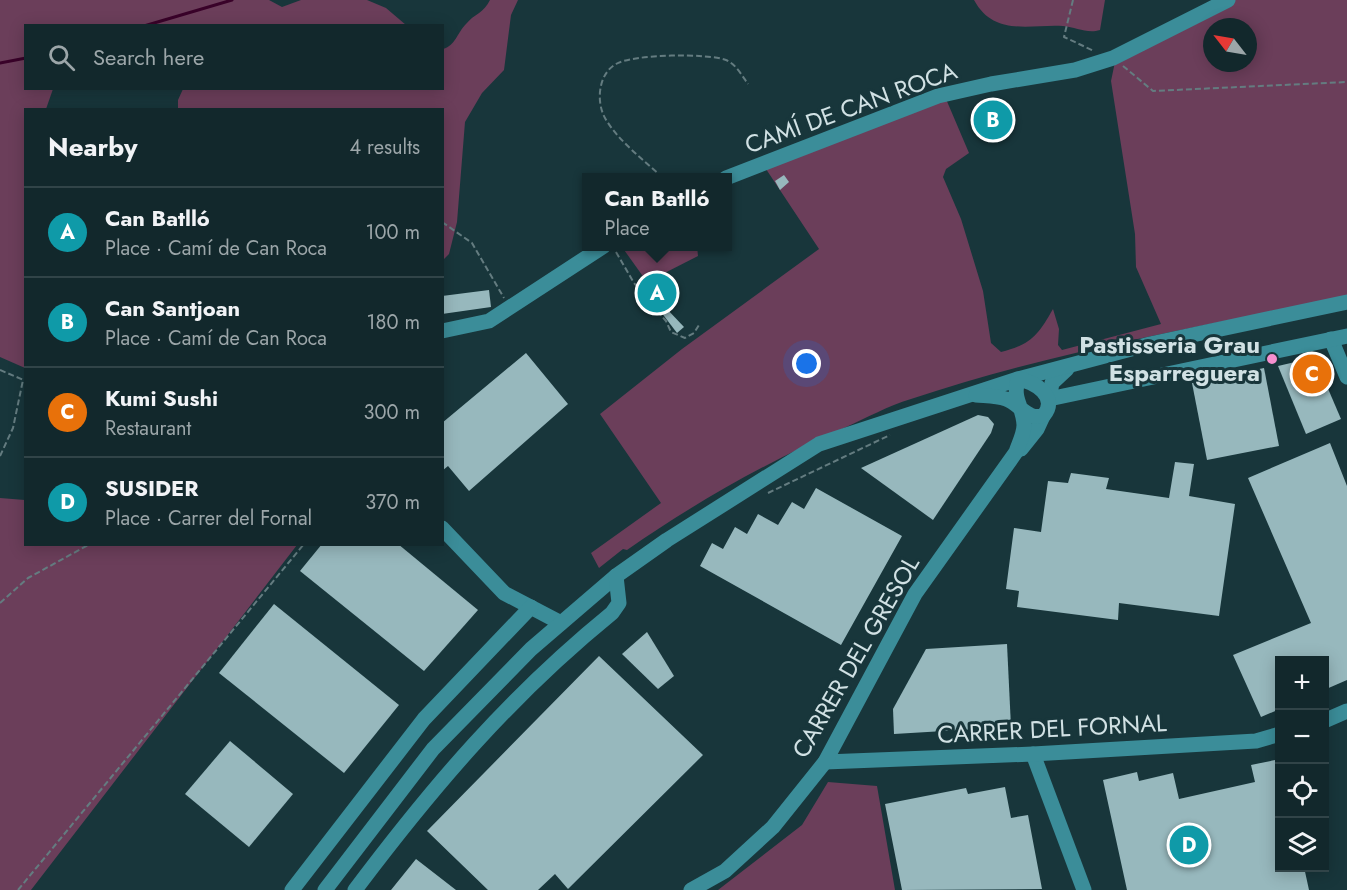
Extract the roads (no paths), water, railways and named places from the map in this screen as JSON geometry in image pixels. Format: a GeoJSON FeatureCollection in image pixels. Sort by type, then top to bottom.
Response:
{"type":"FeatureCollection","features":[{"type":"Feature","properties":{"kind":"street","name":"CAMÍ DE CAN ROCA"},"geometry":{"type":"LineString","coordinates":[[732,175],[938,96],[991,84],[1075,70],[1113,58],[1228,0]]}},
{"type":"Feature","properties":{"kind":"street"},"geometry":{"type":"LineString","coordinates":[[444,331],[489,321],[596,251]]}},
{"type":"Feature","properties":{"kind":"street"},"geometry":{"type":"LineString","coordinates":[[325,890],[434,749],[531,649],[616,576],[667,540],[819,444],[1018,379],[1161,342],[1347,302]]}},
{"type":"Feature","properties":{"kind":"street"},"geometry":{"type":"LineString","coordinates":[[1049,399],[1347,336]]}},
{"type":"Feature","properties":{"kind":"street"},"geometry":{"type":"LineString","coordinates":[[1331,339],[1347,377]]}},
{"type":"Feature","properties":{"kind":"street"},"geometry":{"type":"LineString","coordinates":[[1016,452],[1031,439],[1042,423],[1043,416],[1048,410],[1052,383],[1071,366]]}},
{"type":"Feature","properties":{"kind":"street"},"geometry":{"type":"LineString","coordinates":[[1018,379],[1034,383],[1049,399]]}},
{"type":"Feature","properties":{"kind":"street"},"geometry":{"type":"LineString","coordinates":[[1016,452],[1024,428],[1021,407],[1015,397],[1018,379]]}},
{"type":"Feature","properties":{"kind":"street"},"geometry":{"type":"LineString","coordinates":[[968,395],[1005,399],[1032,416],[1043,416]]}},
{"type":"Feature","properties":{"kind":"street","name":"CARRER DEL GRESOL"},"geometry":{"type":"LineString","coordinates":[[691,890],[724,871],[773,827],[825,762],[915,594],[957,531],[1016,452]]}},
{"type":"Feature","properties":{"kind":"street"},"geometry":{"type":"LineString","coordinates":[[444,530],[504,593],[561,623]]}},
{"type":"Feature","properties":{"kind":"street"},"geometry":{"type":"LineString","coordinates":[[355,890],[433,789],[472,743],[527,687],[612,613],[619,603],[616,576]]}},
{"type":"Feature","properties":{"kind":"street"},"geometry":{"type":"LineString","coordinates":[[292,890],[424,718],[531,607]]}},
{"type":"Feature","properties":{"kind":"street"},"geometry":{"type":"LineString","coordinates":[[1329,719],[1347,711]]}},
{"type":"Feature","properties":{"kind":"street","name":"CARRER DEL FORNAL"},"geometry":{"type":"LineString","coordinates":[[825,762],[1033,754],[1256,741],[1275,735]]}},
{"type":"Feature","properties":{"kind":"street"},"geometry":{"type":"LineString","coordinates":[[1033,754],[1084,890]]}},
{"type":"Feature","properties":{"kind":"waterway"},"geometry":{"type":"LineString","coordinates":[[151,24],[232,0]]}},
{"type":"Feature","properties":{"kind":"waterway"},"geometry":{"type":"LineString","coordinates":[[0,63],[24,58]]}},
{"type":"Feature","properties":{"kind":"place","name":"Can Santjoan"},"geometry":{"type":"Point","coordinates":[993,120]}},
{"type":"Feature","properties":{"kind":"place","name":"Can Batlló"},"geometry":{"type":"Point","coordinates":[657,293]}},
{"type":"Feature","properties":{"kind":"place","name":"Pastisseria Grau Esparreguera"},"geometry":{"type":"Point","coordinates":[1272,359]}},
{"type":"Feature","properties":{"kind":"place","name":"Kumi Sushi"},"geometry":{"type":"Point","coordinates":[1312,374]}},
{"type":"Feature","properties":{"kind":"place","name":"SUSIDER"},"geometry":{"type":"Point","coordinates":[1189,845]}}]}
